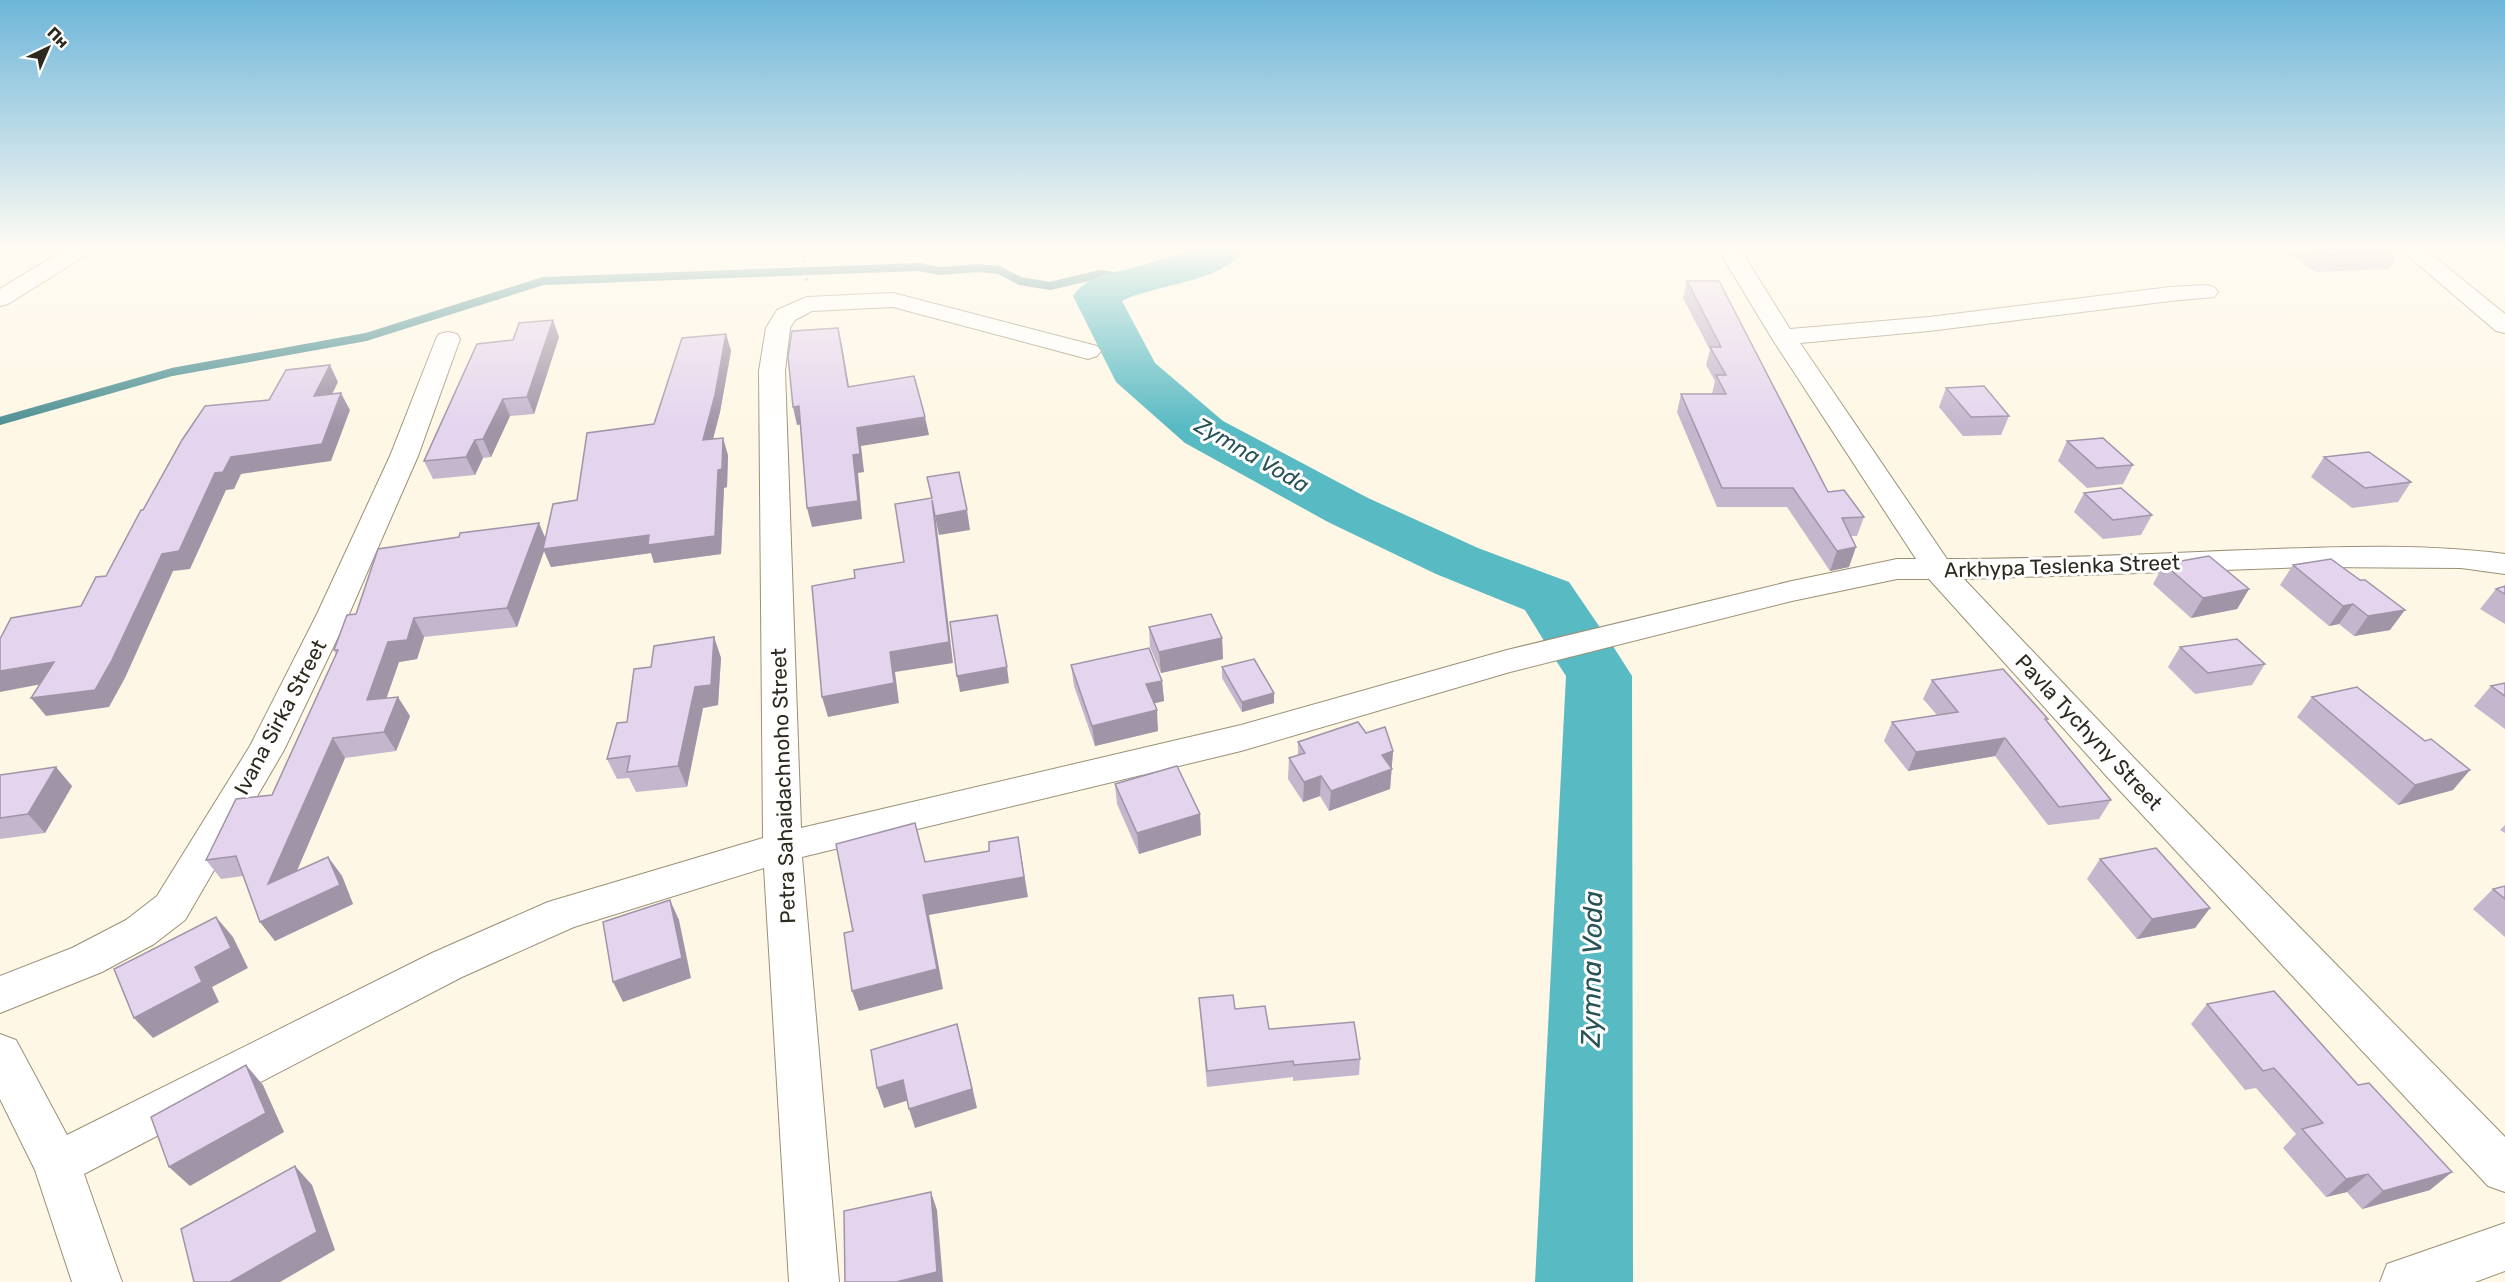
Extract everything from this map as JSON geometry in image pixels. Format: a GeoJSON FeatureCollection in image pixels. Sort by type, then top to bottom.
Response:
{"type":"FeatureCollection","features":[{"type":"Feature","properties":{"kind":"street","name":"Petra Sahaidachnoho Street"},"geometry":{"type":"LineString","coordinates":[[791,309],[778,328],[772,371],[782,847],[814,1282]]}},
{"type":"Feature","properties":{"kind":"street"},"geometry":{"type":"LineString","coordinates":[[927,309],[1088,351]]}},
{"type":"Feature","properties":{"kind":"street","name":"Pavla Tychyny Street"},"geometry":{"type":"LineString","coordinates":[[1765,309],[1939,571],[2123,770],[2505,1170]]}},
{"type":"Feature","properties":{"kind":"street"},"geometry":{"type":"LineString","coordinates":[[1783,338],[1929,324],[2051,309]]}},
{"type":"Feature","properties":{"kind":"street"},"geometry":{"type":"LineString","coordinates":[[2484,309],[2505,326]]}},
{"type":"Feature","properties":{"kind":"street","name":"Ivana Sirka Street"},"geometry":{"type":"LineString","coordinates":[[0,995],[87,960],[140,932],[171,908],[266,750],[333,614],[404,456],[448,339]]}},
{"type":"Feature","properties":{"kind":"street","name":"Arkhypa Teslenka Street"},"geometry":{"type":"LineString","coordinates":[[57,1164],[447,965],[562,914],[782,847],[1241,738],[1507,661],[1792,591],[1897,569],[1939,571],[2311,557],[2461,558],[2505,564]]}},
{"type":"Feature","properties":{"kind":"street"},"geometry":{"type":"LineString","coordinates":[[0,1054],[57,1164],[97,1282]]}},
{"type":"Feature","properties":{"kind":"street"},"geometry":{"type":"LineString","coordinates":[[2404,1282],[2505,1247]]}},
{"type":"Feature","properties":{"kind":"building"},"geometry":{"type":"Polygon","coordinates":[[[1701,309],[1733,309],[1828,492],[1844,490],[1864,517],[1842,518],[1856,547],[1837,551],[1793,488],[1722,488],[1681,394],[1726,394],[1716,375],[1726,375],[1710,347],[1721,347],[1701,309]]]}},
{"type":"Feature","properties":{"kind":"building"},"geometry":{"type":"Polygon","coordinates":[[[553,320],[527,397],[503,399],[483,439],[475,440],[466,457],[424,461],[477,344],[513,340],[519,323],[553,320]]]}},
{"type":"Feature","properties":{"kind":"building"},"geometry":{"type":"Polygon","coordinates":[[[838,328],[848,387],[914,376],[925,417],[857,428],[860,454],[853,455],[858,501],[807,508],[799,406],[793,407],[788,356],[792,331],[838,328]]]}},
{"type":"Feature","properties":{"kind":"building"},"geometry":{"type":"Polygon","coordinates":[[[726,334],[715,395],[703,440],[723,438],[722,469],[718,470],[715,536],[648,545],[649,535],[543,549],[553,504],[577,500],[587,433],[654,424],[682,338],[726,334]]]}},
{"type":"Feature","properties":{"kind":"building"},"geometry":{"type":"Polygon","coordinates":[[[330,365],[314,396],[341,393],[322,444],[231,457],[223,472],[215,473],[179,551],[162,554],[112,660],[95,690],[31,698],[54,662],[0,671],[0,639],[11,618],[81,606],[96,577],[106,576],[141,510],[205,406],[269,400],[286,370],[330,365]]]}},
{"type":"Feature","properties":{"kind":"building"},"geometry":{"type":"Polygon","coordinates":[[[1984,386],[2009,416],[1971,417],[1946,388],[1984,386]]]}},
{"type":"Feature","properties":{"kind":"building"},"geometry":{"type":"Polygon","coordinates":[[[2103,438],[2133,465],[2097,468],[2067,441],[2103,438]]]}},
{"type":"Feature","properties":{"kind":"building"},"geometry":{"type":"Polygon","coordinates":[[[2369,452],[2411,482],[2365,488],[2324,457],[2369,452]]]}},
{"type":"Feature","properties":{"kind":"building"},"geometry":{"type":"Polygon","coordinates":[[[959,472],[967,510],[935,516],[932,500],[949,642],[890,652],[894,683],[822,697],[812,586],[855,578],[854,570],[904,562],[895,504],[932,498],[927,477],[959,472]]]}},
{"type":"Feature","properties":{"kind":"building"},"geometry":{"type":"Polygon","coordinates":[[[2121,488],[2152,515],[2113,520],[2084,493],[2121,488]]]}},
{"type":"Feature","properties":{"kind":"building"},"geometry":{"type":"Polygon","coordinates":[[[539,523],[507,608],[414,618],[407,640],[388,642],[367,700],[398,697],[384,732],[333,738],[268,884],[328,857],[340,885],[260,922],[236,856],[206,860],[236,799],[272,795],[338,650],[334,650],[347,615],[356,614],[378,549],[459,537],[460,533],[539,523]]]}},
{"type":"Feature","properties":{"kind":"building"},"geometry":{"type":"Polygon","coordinates":[[[2209,556],[2249,589],[2203,598],[2164,564],[2209,556]]]}},
{"type":"Feature","properties":{"kind":"building"},"geometry":{"type":"Polygon","coordinates":[[[2331,559],[2360,580],[2365,580],[2405,610],[2368,616],[2353,604],[2343,606],[2293,565],[2331,559]]]}},
{"type":"Feature","properties":{"kind":"building"},"geometry":{"type":"Polygon","coordinates":[[[2505,586],[2505,594],[2496,589],[2505,586]]]}},
{"type":"Feature","properties":{"kind":"building"},"geometry":{"type":"Polygon","coordinates":[[[1211,614],[1222,638],[1159,652],[1149,627],[1211,614]]]}},
{"type":"Feature","properties":{"kind":"building"},"geometry":{"type":"Polygon","coordinates":[[[997,615],[1007,667],[957,676],[950,622],[997,615]]]}},
{"type":"Feature","properties":{"kind":"building"},"geometry":{"type":"Polygon","coordinates":[[[714,637],[711,685],[695,687],[678,766],[627,772],[630,756],[607,759],[617,723],[627,722],[634,669],[651,667],[654,646],[714,637]]]}},
{"type":"Feature","properties":{"kind":"building"},"geometry":{"type":"Polygon","coordinates":[[[2237,639],[2265,664],[2208,673],[2180,647],[2237,639]]]}},
{"type":"Feature","properties":{"kind":"building"},"geometry":{"type":"Polygon","coordinates":[[[1149,648],[1162,681],[1146,684],[1157,710],[1092,726],[1071,665],[1149,648]]]}},
{"type":"Feature","properties":{"kind":"building"},"geometry":{"type":"Polygon","coordinates":[[[1254,659],[1274,693],[1242,702],[1222,667],[1254,659]]]}},
{"type":"Feature","properties":{"kind":"building"},"geometry":{"type":"Polygon","coordinates":[[[2003,669],[2048,719],[2045,719],[2111,800],[2059,807],[2005,738],[1916,752],[1892,722],[1958,712],[1932,680],[2003,669]]]}},
{"type":"Feature","properties":{"kind":"building"},"geometry":{"type":"Polygon","coordinates":[[[2505,683],[2505,696],[2491,686],[2505,683]]]}},
{"type":"Feature","properties":{"kind":"building"},"geometry":{"type":"Polygon","coordinates":[[[2357,687],[2425,741],[2431,739],[2470,770],[2415,785],[2312,697],[2357,687]]]}},
{"type":"Feature","properties":{"kind":"building"},"geometry":{"type":"Polygon","coordinates":[[[1358,722],[1366,733],[1385,727],[1393,751],[1382,755],[1392,769],[1331,791],[1321,776],[1304,782],[1289,758],[1305,753],[1298,742],[1358,722]]]}},
{"type":"Feature","properties":{"kind":"building"},"geometry":{"type":"Polygon","coordinates":[[[1177,766],[1200,814],[1137,833],[1115,784],[1177,766]]]}},
{"type":"Feature","properties":{"kind":"building"},"geometry":{"type":"Polygon","coordinates":[[[56,767],[28,814],[0,818],[0,775],[56,767]]]}},
{"type":"Feature","properties":{"kind":"building"},"geometry":{"type":"Polygon","coordinates":[[[915,823],[925,862],[989,851],[989,842],[1018,837],[1024,877],[923,895],[937,969],[852,991],[844,933],[853,931],[836,844],[915,823]]]}},
{"type":"Feature","properties":{"kind":"building"},"geometry":{"type":"Polygon","coordinates":[[[2156,848],[2210,908],[2152,919],[2100,859],[2156,848]]]}},
{"type":"Feature","properties":{"kind":"building"},"geometry":{"type":"Polygon","coordinates":[[[2505,886],[2505,899],[2493,889],[2505,886]]]}},
{"type":"Feature","properties":{"kind":"building"},"geometry":{"type":"Polygon","coordinates":[[[670,900],[682,958],[613,982],[603,922],[670,900]]]}},
{"type":"Feature","properties":{"kind":"building"},"geometry":{"type":"Polygon","coordinates":[[[216,917],[231,948],[195,967],[202,982],[134,1018],[114,969],[216,917]]]}},
{"type":"Feature","properties":{"kind":"building"},"geometry":{"type":"Polygon","coordinates":[[[2274,991],[2358,1085],[2369,1083],[2452,1172],[2383,1191],[2368,1174],[2346,1179],[2302,1129],[2323,1123],[2274,1068],[2263,1071],[2207,1004],[2274,991]]]}},
{"type":"Feature","properties":{"kind":"building"},"geometry":{"type":"Polygon","coordinates":[[[1233,995],[1235,1009],[1265,1006],[1269,1029],[1354,1022],[1360,1059],[1294,1065],[1293,1061],[1207,1071],[1199,998],[1233,995]]]}},
{"type":"Feature","properties":{"kind":"building"},"geometry":{"type":"Polygon","coordinates":[[[957,1024],[972,1089],[909,1109],[903,1080],[877,1088],[871,1050],[957,1024]]]}},
{"type":"Feature","properties":{"kind":"building"},"geometry":{"type":"Polygon","coordinates":[[[246,1065],[266,1113],[169,1167],[151,1117],[246,1065]]]}},
{"type":"Feature","properties":{"kind":"building"},"geometry":{"type":"Polygon","coordinates":[[[295,1166],[317,1232],[230,1282],[194,1282],[181,1229],[295,1166]]]}},
{"type":"Feature","properties":{"kind":"building"},"geometry":{"type":"Polygon","coordinates":[[[931,1192],[937,1272],[896,1282],[845,1282],[844,1211],[931,1192]]]}},
{"type":"Feature","properties":{"kind":"waterway"},"geometry":{"type":"LineString","coordinates":[[0,421],[172,372],[366,337],[455,309]]}},
{"type":"Feature","properties":{"kind":"waterway","name":"Zymna Voda"},"geometry":{"type":"LineString","coordinates":[[1102,309],[1134,371],[1204,432],[1348,510],[1457,561],[1547,596],[1569,629]]}},
{"type":"Feature","properties":{"kind":"waterway","name":"Zymna Voda"},"geometry":{"type":"LineString","coordinates":[[1584,1282],[1599,676],[1588,659]]}}]}
